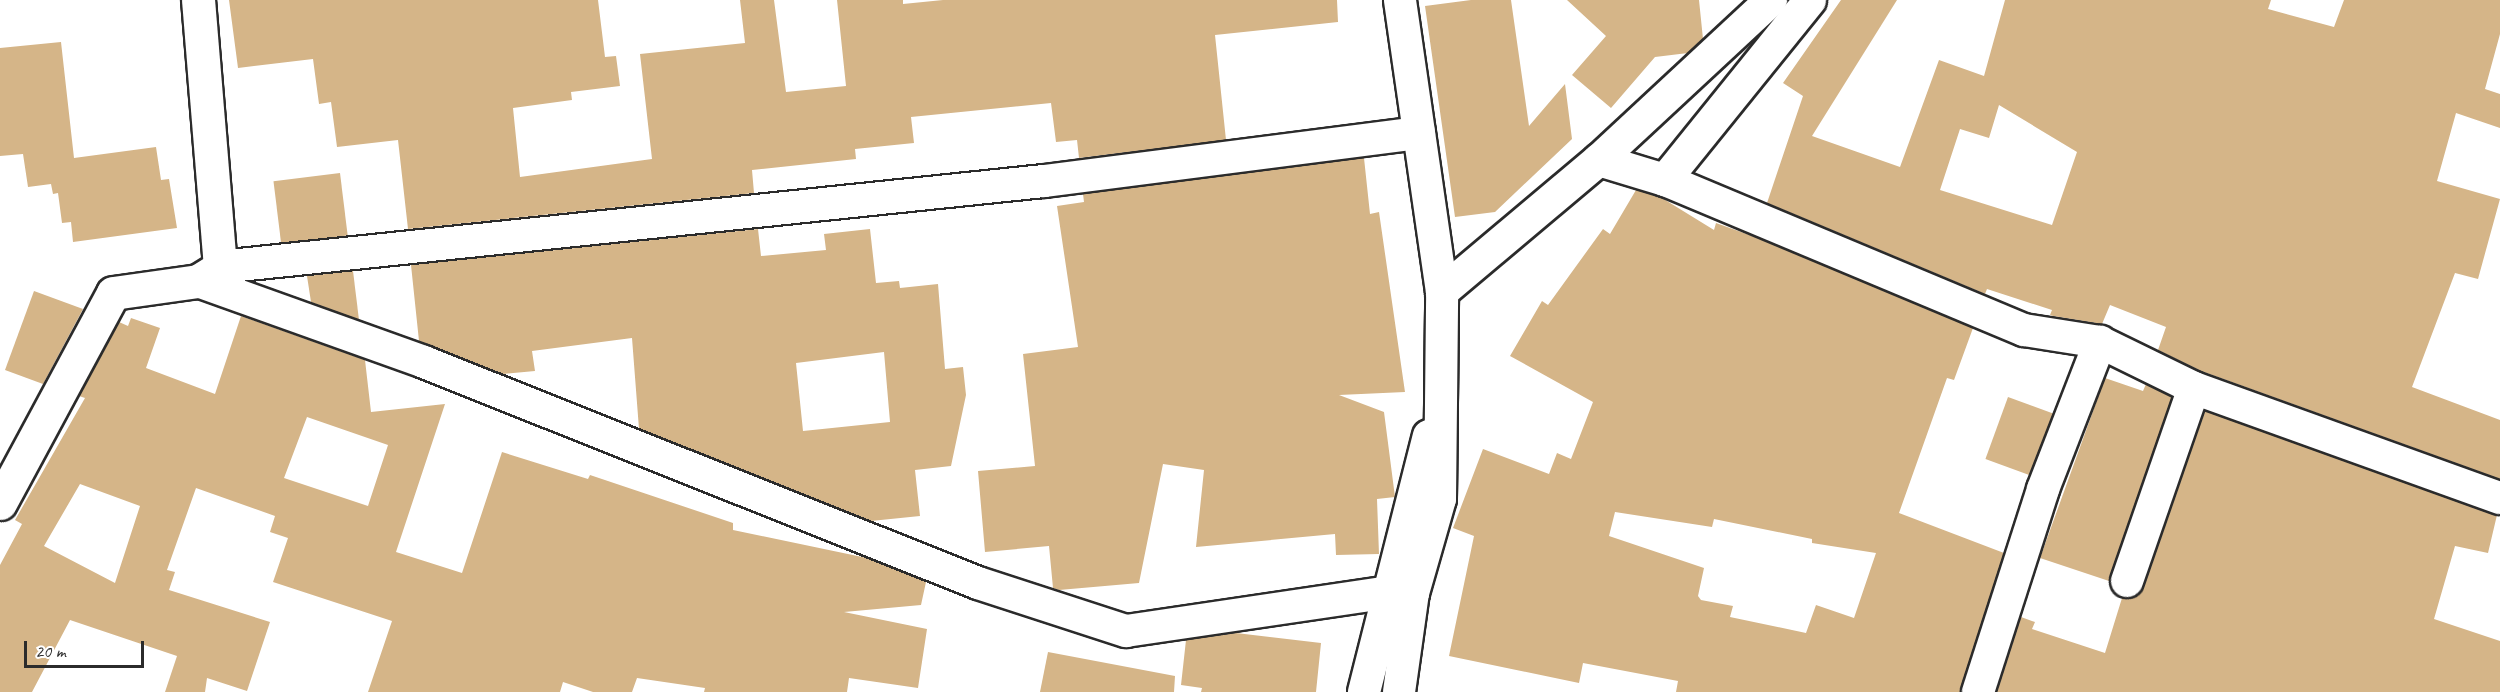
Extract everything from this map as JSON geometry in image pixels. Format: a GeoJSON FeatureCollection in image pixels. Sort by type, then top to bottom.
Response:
{"type":"FeatureCollection","features":[{"type":"Feature","properties":{"kind":"street"},"geometry":{"type":"LineString","coordinates":[[198,0],[209,274]]}},
{"type":"Feature","properties":{"kind":"street"},"geometry":{"type":"LineString","coordinates":[[1400,0],[1442,292],[1440,499],[1454,544]]}},
{"type":"Feature","properties":{"kind":"street"},"geometry":{"type":"LineString","coordinates":[[1442,292],[1599,160],[1771,0]]}},
{"type":"Feature","properties":{"kind":"street"},"geometry":{"type":"LineString","coordinates":[[1665,180],[1810,0]]}},
{"type":"Feature","properties":{"kind":"street"},"geometry":{"type":"LineString","coordinates":[[0,503],[113,292],[209,274],[1020,184],[1419,133]]}},
{"type":"Feature","properties":{"kind":"street"},"geometry":{"type":"LineString","coordinates":[[1599,160],[1665,180],[2024,330],[2100,342],[2194,388],[2500,498]]}},
{"type":"Feature","properties":{"kind":"street"},"geometry":{"type":"LineString","coordinates":[[209,274],[978,583],[1126,631],[1401,593]]}},
{"type":"Feature","properties":{"kind":"street"},"geometry":{"type":"LineString","coordinates":[[1978,692],[2043,489],[2100,342]]}},
{"type":"Feature","properties":{"kind":"street"},"geometry":{"type":"LineString","coordinates":[[2127,581],[2194,388]]}},
{"type":"Feature","properties":{"kind":"street"},"geometry":{"type":"LineString","coordinates":[[1399,692],[1401,593],[1441,389]]}},
{"type":"Feature","properties":{"kind":"street"},"geometry":{"type":"LineString","coordinates":[[1364,692],[1401,593],[1440,499]]}},
{"type":"Feature","properties":{"kind":"building"},"geometry":{"type":"Polygon","coordinates":[[[229,0],[598,0],[605,57],[616,56],[620,86],[571,92],[572,100],[513,108],[520,177],[652,159],[640,54],[745,43],[740,0],[774,0],[786,92],[846,86],[837,0],[903,0],[903,4],[943,0],[1337,0],[1338,22],[1215,35],[1226,140],[1079,158],[1077,140],[1056,142],[1051,103],[911,117],[914,143],[855,149],[856,159],[752,170],[754,193],[408,229],[398,140],[337,147],[331,102],[319,104],[313,59],[238,68],[229,0]]]}},
{"type":"Feature","properties":{"kind":"building"},"geometry":{"type":"Polygon","coordinates":[[[1471,0],[1511,0],[1529,126],[1565,84],[1572,139],[1495,212],[1455,217],[1425,6],[1471,0]]]}},
{"type":"Feature","properties":{"kind":"building"},"geometry":{"type":"Polygon","coordinates":[[[1567,0],[1699,0],[1703,39],[1688,53],[1655,57],[1611,108],[1572,75],[1606,36],[1567,0]]]}},
{"type":"Feature","properties":{"kind":"building"},"geometry":{"type":"Polygon","coordinates":[[[1841,0],[1897,0],[1812,136],[1900,167],[1939,60],[1984,76],[2005,0],[2271,0],[2268,9],[2334,27],[2344,0],[2500,0],[2500,34],[2485,89],[2500,94],[2500,128],[2456,113],[2437,181],[2500,199],[2478,279],[2455,273],[2412,387],[2500,420],[2500,479],[2201,371],[2158,350],[2166,327],[2110,305],[2102,324],[2053,316],[2050,315],[2052,310],[1987,289],[1985,294],[1767,203],[1803,96],[1783,83],[1841,0]],[[1999,105],[1989,138],[1960,129],[1940,190],[2052,225],[2077,152],[1999,105]]]}},
{"type":"Feature","properties":{"kind":"building"},"geometry":{"type":"Polygon","coordinates":[[[61,42],[74,158],[156,147],[161,180],[169,179],[177,228],[73,242],[71,222],[62,223],[58,193],[53,194],[51,184],[28,187],[23,154],[0,156],[0,48],[61,42]]]}},
{"type":"Feature","properties":{"kind":"building"},"geometry":{"type":"Polygon","coordinates":[[[1364,158],[1370,214],[1379,212],[1405,392],[1339,395],[1384,412],[1395,497],[1377,499],[1379,554],[1336,555],[1335,534],[1196,547],[1204,470],[1163,464],[1139,583],[1059,590],[1053,588],[1049,546],[985,552],[978,471],[1035,466],[1023,354],[1078,347],[1057,206],[1084,202],[1083,194],[1364,158]]]}},
{"type":"Feature","properties":{"kind":"building"},"geometry":{"type":"Polygon","coordinates":[[[340,173],[348,236],[281,244],[273,181],[340,173]]]}},
{"type":"Feature","properties":{"kind":"building"},"geometry":{"type":"Polygon","coordinates":[[[1636,190],[1662,198],[1714,230],[1716,223],[1755,237],[1973,328],[1954,380],[1947,378],[1899,513],[2004,553],[1961,692],[1676,692],[1678,681],[1583,663],[1579,683],[1449,656],[1474,536],[1453,528],[1483,449],[1549,474],[1557,453],[1571,459],[1593,402],[1510,356],[1542,301],[1548,305],[1603,229],[1610,234],[1636,190]],[[1615,512],[1609,536],[1704,568],[1698,596],[1701,600],[1733,606],[1730,617],[1806,633],[1816,605],[1854,618],[1876,553],[1812,543],[1812,539],[1714,519],[1712,527],[1615,512]]]}},
{"type":"Feature","properties":{"kind":"building"},"geometry":{"type":"Polygon","coordinates":[[[758,229],[761,256],[826,250],[824,234],[870,229],[876,283],[899,281],[900,288],[938,284],[945,369],[963,367],[966,395],[951,466],[915,470],[920,516],[871,521],[639,429],[632,338],[532,351],[535,371],[503,374],[419,341],[411,265],[758,229]],[[884,352],[796,363],[803,431],[890,422],[884,352]]]}},
{"type":"Feature","properties":{"kind":"building"},"geometry":{"type":"Polygon","coordinates":[[[353,271],[359,320],[311,302],[307,276],[353,271]]]}},
{"type":"Feature","properties":{"kind":"building"},"geometry":{"type":"Polygon","coordinates":[[[34,291],[83,309],[43,384],[5,370],[34,291]]]}},
{"type":"Feature","properties":{"kind":"building"},"geometry":{"type":"Polygon","coordinates":[[[241,316],[365,360],[371,412],[445,404],[396,552],[462,573],[502,452],[588,479],[590,475],[733,523],[733,530],[867,558],[926,582],[921,605],[844,612],[927,629],[918,688],[849,678],[847,692],[704,692],[705,688],[637,678],[632,692],[593,692],[563,682],[560,692],[368,692],[392,621],[273,582],[288,538],[270,532],[275,516],[196,488],[167,570],[175,572],[169,590],[270,622],[247,691],[207,678],[205,692],[165,692],[177,656],[70,620],[32,692],[0,692],[0,565],[22,524],[15,520],[85,398],[79,396],[119,322],[128,326],[131,318],[160,328],[146,368],[215,394],[241,316]],[[307,417],[284,478],[368,506],[388,445],[307,417]],[[80,484],[44,546],[115,583],[140,506],[80,484]]]}},
{"type":"Feature","properties":{"kind":"building"},"geometry":{"type":"Polygon","coordinates":[[[2105,378],[2143,391],[2146,384],[2172,397],[2109,581],[2040,558],[2105,378]]]}},
{"type":"Feature","properties":{"kind":"building"},"geometry":{"type":"Polygon","coordinates":[[[2008,397],[2053,413],[2031,475],[1985,459],[2008,397]]]}},
{"type":"Feature","properties":{"kind":"building"},"geometry":{"type":"Polygon","coordinates":[[[2205,411],[2497,515],[2488,553],[2455,546],[2434,619],[2500,641],[2500,692],[1997,692],[2021,617],[2035,622],[2032,629],[2105,653],[2122,598],[2138,595],[2144,587],[2205,411]]]}},
{"type":"Feature","properties":{"kind":"building"},"geometry":{"type":"Polygon","coordinates":[[[1236,633],[1321,643],[1316,692],[1201,692],[1202,688],[1181,685],[1186,640],[1236,633]]]}},
{"type":"Feature","properties":{"kind":"building"},"geometry":{"type":"Polygon","coordinates":[[[1048,652],[1175,676],[1174,692],[1040,692],[1048,652]]]}}]}
